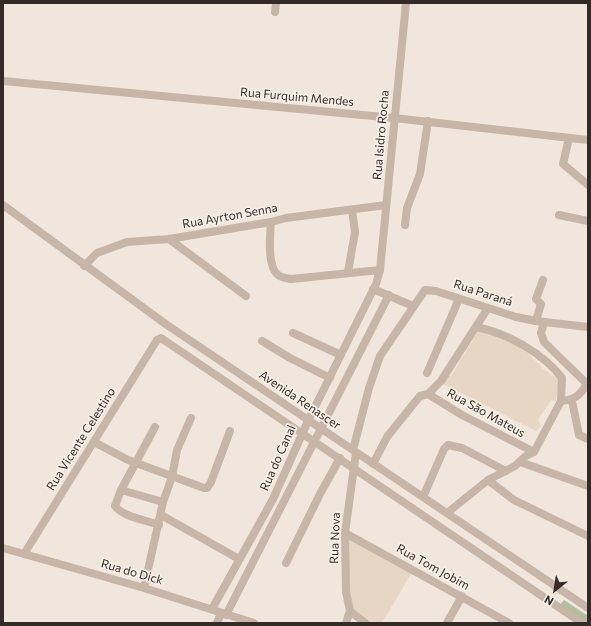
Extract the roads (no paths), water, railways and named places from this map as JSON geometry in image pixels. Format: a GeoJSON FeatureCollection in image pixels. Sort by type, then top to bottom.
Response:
{"type":"FeatureCollection","features":[{"type":"Feature","properties":{"kind":"street"},"geometry":{"type":"LineString","coordinates":[[275,12],[276,3]]}},
{"type":"Feature","properties":{"kind":"street","name":"Rua Isidro Rocha"},"geometry":{"type":"LineString","coordinates":[[380,270],[406,3]]}},
{"type":"Feature","properties":{"kind":"street","name":"Rua Furquim Mendes"},"geometry":{"type":"LineString","coordinates":[[3,81],[428,121],[588,140]]}},
{"type":"Feature","properties":{"kind":"street"},"geometry":{"type":"LineString","coordinates":[[405,225],[407,208],[420,174],[428,121]]}},
{"type":"Feature","properties":{"kind":"street"},"geometry":{"type":"LineString","coordinates":[[569,138],[563,164],[588,185]]}},
{"type":"Feature","properties":{"kind":"street","name":"Avenida Renascer"},"geometry":{"type":"LineString","coordinates":[[3,205],[84,266],[167,325],[588,608]]}},
{"type":"Feature","properties":{"kind":"street","name":"Rua Ayrton Senna"},"geometry":{"type":"LineString","coordinates":[[84,266],[97,253],[127,242],[169,240],[286,218],[386,205]]}},
{"type":"Feature","properties":{"kind":"street"},"geometry":{"type":"LineString","coordinates":[[348,272],[355,232],[352,210]]}},
{"type":"Feature","properties":{"kind":"street"},"geometry":{"type":"LineString","coordinates":[[559,215],[588,221]]}},
{"type":"Feature","properties":{"kind":"street"},"geometry":{"type":"LineString","coordinates":[[271,222],[271,258],[273,269],[281,277],[292,279],[348,272],[380,270]]}},
{"type":"Feature","properties":{"kind":"street"},"geometry":{"type":"LineString","coordinates":[[169,240],[246,296]]}},
{"type":"Feature","properties":{"kind":"street","name":"Rua do Canal"},"geometry":{"type":"LineString","coordinates":[[212,608],[273,499],[308,421],[373,289],[380,270]]}},
{"type":"Feature","properties":{"kind":"street"},"geometry":{"type":"LineString","coordinates":[[543,280],[536,299],[541,304],[540,322],[542,337],[546,344],[587,384],[584,395],[572,401],[561,401]]}},
{"type":"Feature","properties":{"kind":"street"},"geometry":{"type":"LineString","coordinates":[[373,289],[413,306]]}},
{"type":"Feature","properties":{"kind":"street","name":"Rua Paraná"},"geometry":{"type":"LineString","coordinates":[[418,298],[425,290],[430,289],[488,308],[540,322],[588,326]]}},
{"type":"Feature","properties":{"kind":"street"},"geometry":{"type":"LineString","coordinates":[[217,623],[227,617],[314,441],[389,295]]}},
{"type":"Feature","properties":{"kind":"street","name":"Rua Nova"},"geometry":{"type":"LineString","coordinates":[[350,611],[346,592],[345,533],[355,451],[369,388],[380,356],[418,298]]}},
{"type":"Feature","properties":{"kind":"street"},"geometry":{"type":"LineString","coordinates":[[428,373],[459,298]]}},
{"type":"Feature","properties":{"kind":"street"},"geometry":{"type":"LineString","coordinates":[[373,464],[387,437],[420,396],[428,394],[440,381],[488,308]]}},
{"type":"Feature","properties":{"kind":"street","name":"Rua Vicente Celestino"},"geometry":{"type":"LineString","coordinates":[[24,554],[167,325]]}},
{"type":"Feature","properties":{"kind":"street"},"geometry":{"type":"LineString","coordinates":[[446,513],[488,480],[506,471],[534,452],[561,401],[562,378],[552,367],[533,352],[498,334],[476,327]]}},
{"type":"Feature","properties":{"kind":"street"},"geometry":{"type":"LineString","coordinates":[[293,333],[341,355]]}},
{"type":"Feature","properties":{"kind":"street"},"geometry":{"type":"LineString","coordinates":[[533,352],[542,337]]}},
{"type":"Feature","properties":{"kind":"street"},"geometry":{"type":"LineString","coordinates":[[159,338],[340,458],[582,623]]}},
{"type":"Feature","properties":{"kind":"street"},"geometry":{"type":"LineString","coordinates":[[262,341],[290,358],[330,378]]}},
{"type":"Feature","properties":{"kind":"street","name":"Rua São Mateus"},"geometry":{"type":"LineString","coordinates":[[428,394],[462,415],[534,452]]}},
{"type":"Feature","properties":{"kind":"street"},"geometry":{"type":"LineString","coordinates":[[572,401],[579,435],[588,439]]}},
{"type":"Feature","properties":{"kind":"street"},"geometry":{"type":"LineString","coordinates":[[144,588],[163,502],[172,477],[177,450],[191,418]]}},
{"type":"Feature","properties":{"kind":"street"},"geometry":{"type":"LineString","coordinates":[[155,427],[121,490],[116,501],[116,508],[126,514],[159,524]]}},
{"type":"Feature","properties":{"kind":"street"},"geometry":{"type":"LineString","coordinates":[[94,442],[136,463],[198,487],[207,488],[211,482],[230,431]]}},
{"type":"Feature","properties":{"kind":"street"},"geometry":{"type":"LineString","coordinates":[[423,497],[444,449],[448,445],[462,448],[506,471]]}},
{"type":"Feature","properties":{"kind":"street"},"geometry":{"type":"LineString","coordinates":[[286,563],[320,494],[340,458]]}},
{"type":"Feature","properties":{"kind":"street"},"geometry":{"type":"LineString","coordinates":[[520,462],[588,486]]}},
{"type":"Feature","properties":{"kind":"street"},"geometry":{"type":"LineString","coordinates":[[488,480],[514,500],[588,536]]}},
{"type":"Feature","properties":{"kind":"street"},"geometry":{"type":"LineString","coordinates":[[121,490],[163,502]]}},
{"type":"Feature","properties":{"kind":"street"},"geometry":{"type":"LineString","coordinates":[[160,515],[239,559]]}},
{"type":"Feature","properties":{"kind":"street","name":"Rua Tom Jobim"},"geometry":{"type":"LineString","coordinates":[[345,533],[509,623]]}},
{"type":"Feature","properties":{"kind":"street","name":"Rua do Dick"},"geometry":{"type":"LineString","coordinates":[[3,548],[212,608],[227,617],[254,623]]}},
{"type":"Feature","properties":{"kind":"street"},"geometry":{"type":"LineString","coordinates":[[447,623],[462,596]]}},
{"type":"Feature","properties":{"kind":"street"},"geometry":{"type":"LineString","coordinates":[[346,623],[350,611],[364,623]]}}]}
